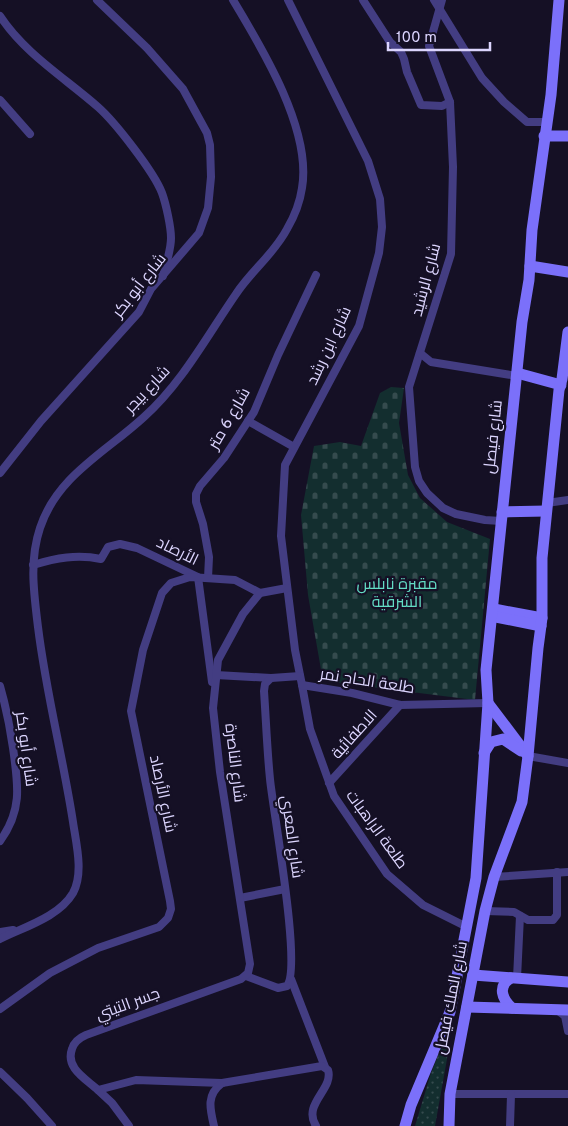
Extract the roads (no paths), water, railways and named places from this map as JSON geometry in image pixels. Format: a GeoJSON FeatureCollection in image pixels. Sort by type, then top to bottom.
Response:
{"type":"FeatureCollection","features":[{"type":"Feature","properties":{"kind":"main road","name":"شارع فيصل"},"geometry":{"type":"LineString","coordinates":[[476,878],[488,703],[486,670],[516,377],[530,266],[532,230],[546,122],[563,17],[559,0]]}},
{"type":"Feature","properties":{"kind":"main road"},"geometry":{"type":"LineString","coordinates":[[544,136],[568,136]]}},
{"type":"Feature","properties":{"kind":"main road"},"geometry":{"type":"LineString","coordinates":[[530,266],[568,272]]}},
{"type":"Feature","properties":{"kind":"main road","name":"شارع الملك فيصل"},"geometry":{"type":"LineString","coordinates":[[448,1126],[450,1094],[485,911],[494,877],[522,802],[542,622],[542,558],[546,507],[568,332]]}},
{"type":"Feature","properties":{"kind":"main road"},"geometry":{"type":"LineString","coordinates":[[516,377],[560,387]]}},
{"type":"Feature","properties":{"kind":"main road"},"geometry":{"type":"LineString","coordinates":[[502,516],[546,507]]}},
{"type":"Feature","properties":{"kind":"main road"},"geometry":{"type":"LineString","coordinates":[[493,613],[542,622]]}},
{"type":"Feature","properties":{"kind":"main road"},"geometry":{"type":"LineString","coordinates":[[488,703],[528,756]]}},
{"type":"Feature","properties":{"kind":"main road"},"geometry":{"type":"LineString","coordinates":[[484,753],[491,742],[503,740],[528,756]]}},
{"type":"Feature","properties":{"kind":"main road","name":"شارع الملك فيصل"},"geometry":{"type":"LineString","coordinates":[[406,1126],[411,1105],[450,1012],[476,878]]}},
{"type":"Feature","properties":{"kind":"main road"},"geometry":{"type":"LineString","coordinates":[[473,975],[568,982]]}},
{"type":"Feature","properties":{"kind":"main road"},"geometry":{"type":"LineString","coordinates":[[512,1008],[504,1001],[502,986],[505,981],[514,978]]}},
{"type":"Feature","properties":{"kind":"main road"},"geometry":{"type":"LineString","coordinates":[[467,1007],[568,1010]]}},
{"type":"Feature","properties":{"kind":"main road"},"geometry":{"type":"LineString","coordinates":[[442,1126],[450,1094]]}},
{"type":"Feature","properties":{"kind":"street","name":"شارع أبو بكر"},"geometry":{"type":"LineString","coordinates":[[0,473],[41,421],[139,312],[151,290],[200,234],[210,200],[210,145],[207,133],[183,89],[147,48],[97,0]]}},
{"type":"Feature","properties":{"kind":"street","name":"شارع بيجر"},"geometry":{"type":"LineString","coordinates":[[0,939],[41,919],[62,906],[72,895],[76,887],[78,872],[71,810],[42,654],[34,587],[34,565],[40,527],[60,491],[88,462],[141,420],[173,386],[239,290],[277,245],[298,203],[303,186],[302,154],[294,124],[268,61],[233,0]]}},
{"type":"Feature","properties":{"kind":"street","name":"شارع ابن رشد"},"geometry":{"type":"LineString","coordinates":[[288,0],[368,161],[380,199],[382,227],[380,253],[358,326],[285,465],[281,536],[295,650],[302,685]]}},
{"type":"Feature","properties":{"kind":"street"},"geometry":{"type":"LineString","coordinates":[[363,0],[390,42],[401,52],[407,72],[422,105],[434,107],[450,102]]}},
{"type":"Feature","properties":{"kind":"street"},"geometry":{"type":"LineString","coordinates":[[434,0],[482,78],[504,102],[528,122],[546,122]]}},
{"type":"Feature","properties":{"kind":"street","name":"شارع الرشيد"},"geometry":{"type":"LineString","coordinates":[[442,0],[428,46],[450,102],[453,167],[451,254],[433,316],[409,387],[415,467],[427,493],[443,508],[456,514],[485,520],[502,516]]}},
{"type":"Feature","properties":{"kind":"street"},"geometry":{"type":"LineString","coordinates":[[0,16],[19,42],[100,109],[149,170],[162,193],[170,232],[171,241],[164,276]]}},
{"type":"Feature","properties":{"kind":"street"},"geometry":{"type":"LineString","coordinates":[[0,100],[30,134]]}},
{"type":"Feature","properties":{"kind":"street","name":"شارع 6 متر"},"geometry":{"type":"LineString","coordinates":[[208,578],[209,557],[196,502],[196,494],[200,486],[224,458],[254,412],[278,355],[316,275]]}},
{"type":"Feature","properties":{"kind":"street"},"geometry":{"type":"LineString","coordinates":[[420,352],[431,362],[516,377]]}},
{"type":"Feature","properties":{"kind":"street"},"geometry":{"type":"LineString","coordinates":[[248,421],[294,447]]}},
{"type":"Feature","properties":{"kind":"street"},"geometry":{"type":"LineString","coordinates":[[546,507],[568,500]]}},
{"type":"Feature","properties":{"kind":"street","name":"الأرصاد"},"geometry":{"type":"LineString","coordinates":[[34,565],[78,556],[101,559],[108,547],[120,544],[137,548],[198,577],[214,697]]}},
{"type":"Feature","properties":{"kind":"street","name":"شارع الأرصاد"},"geometry":{"type":"LineString","coordinates":[[0,1009],[46,975],[98,948],[159,927],[168,918],[171,909],[170,901],[131,711],[142,650],[162,593],[171,583],[190,577],[235,580],[260,593]]}},
{"type":"Feature","properties":{"kind":"street"},"geometry":{"type":"LineString","coordinates":[[260,593],[287,588]]}},
{"type":"Feature","properties":{"kind":"street","name":"شارع الناصرة"},"geometry":{"type":"LineString","coordinates":[[246,976],[250,969],[250,964],[220,772],[213,708],[218,660],[243,614],[260,593]]}},
{"type":"Feature","properties":{"kind":"street"},"geometry":{"type":"LineString","coordinates":[[216,675],[271,678],[300,676]]}},
{"type":"Feature","properties":{"kind":"street","name":"شارع المعري"},"geometry":{"type":"LineString","coordinates":[[271,678],[264,688],[265,715],[270,780],[292,939],[291,979]]}},
{"type":"Feature","properties":{"kind":"street","name":"طلعة الحاج نمر"},"geometry":{"type":"LineString","coordinates":[[302,685],[352,693],[400,705],[488,703]]}},
{"type":"Feature","properties":{"kind":"street","name":"طلعة الراهبات"},"geometry":{"type":"LineString","coordinates":[[302,685],[310,729],[334,796],[387,874],[423,905],[467,927]]}},
{"type":"Feature","properties":{"kind":"street","name":"شارع أبو بكر"},"geometry":{"type":"LineString","coordinates":[[0,686],[8,714],[18,786],[13,819],[0,841]]}},
{"type":"Feature","properties":{"kind":"street","name":"الاطفائية"},"geometry":{"type":"LineString","coordinates":[[329,783],[400,705]]}},
{"type":"Feature","properties":{"kind":"street"},"geometry":{"type":"LineString","coordinates":[[528,756],[568,763]]}},
{"type":"Feature","properties":{"kind":"street"},"geometry":{"type":"LineString","coordinates":[[485,911],[514,912],[528,920],[553,920],[556,915],[564,871],[494,877]]}},
{"type":"Feature","properties":{"kind":"street"},"geometry":{"type":"LineString","coordinates":[[240,898],[285,889]]}},
{"type":"Feature","properties":{"kind":"street"},"geometry":{"type":"LineString","coordinates":[[514,978],[520,916]]}},
{"type":"Feature","properties":{"kind":"street"},"geometry":{"type":"LineString","coordinates":[[0,932],[23,928]]}},
{"type":"Feature","properties":{"kind":"street"},"geometry":{"type":"LineString","coordinates":[[246,976],[278,988],[287,986],[291,979]]}},
{"type":"Feature","properties":{"kind":"street","name":"جسر التيتي"},"geometry":{"type":"LineString","coordinates":[[130,1126],[112,1103],[79,1074],[72,1063],[72,1050],[78,1039],[246,976]]}},
{"type":"Feature","properties":{"kind":"street"},"geometry":{"type":"LineString","coordinates":[[291,979],[325,1067],[328,1070],[329,1077],[312,1112],[312,1118],[316,1126]]}},
{"type":"Feature","properties":{"kind":"street"},"geometry":{"type":"LineString","coordinates":[[552,1009],[565,1016],[568,1031]]}},
{"type":"Feature","properties":{"kind":"street"},"geometry":{"type":"LineString","coordinates":[[98,1089],[136,1080],[222,1083],[319,1066],[325,1067]]}},
{"type":"Feature","properties":{"kind":"street"},"geometry":{"type":"LineString","coordinates":[[0,1072],[52,1126]]}},
{"type":"Feature","properties":{"kind":"street"},"geometry":{"type":"LineString","coordinates":[[214,1126],[210,1101],[212,1093],[222,1083]]}},
{"type":"Feature","properties":{"kind":"street"},"geometry":{"type":"LineString","coordinates":[[450,1094],[568,1094]]}},
{"type":"Feature","properties":{"kind":"street"},"geometry":{"type":"LineString","coordinates":[[510,1126],[511,1094]]}},
{"type":"Feature","properties":{"kind":"park label","name":"مقبرة نابلس الشرقية"},"geometry":{"type":"Point","coordinates":[397,594]}}]}
